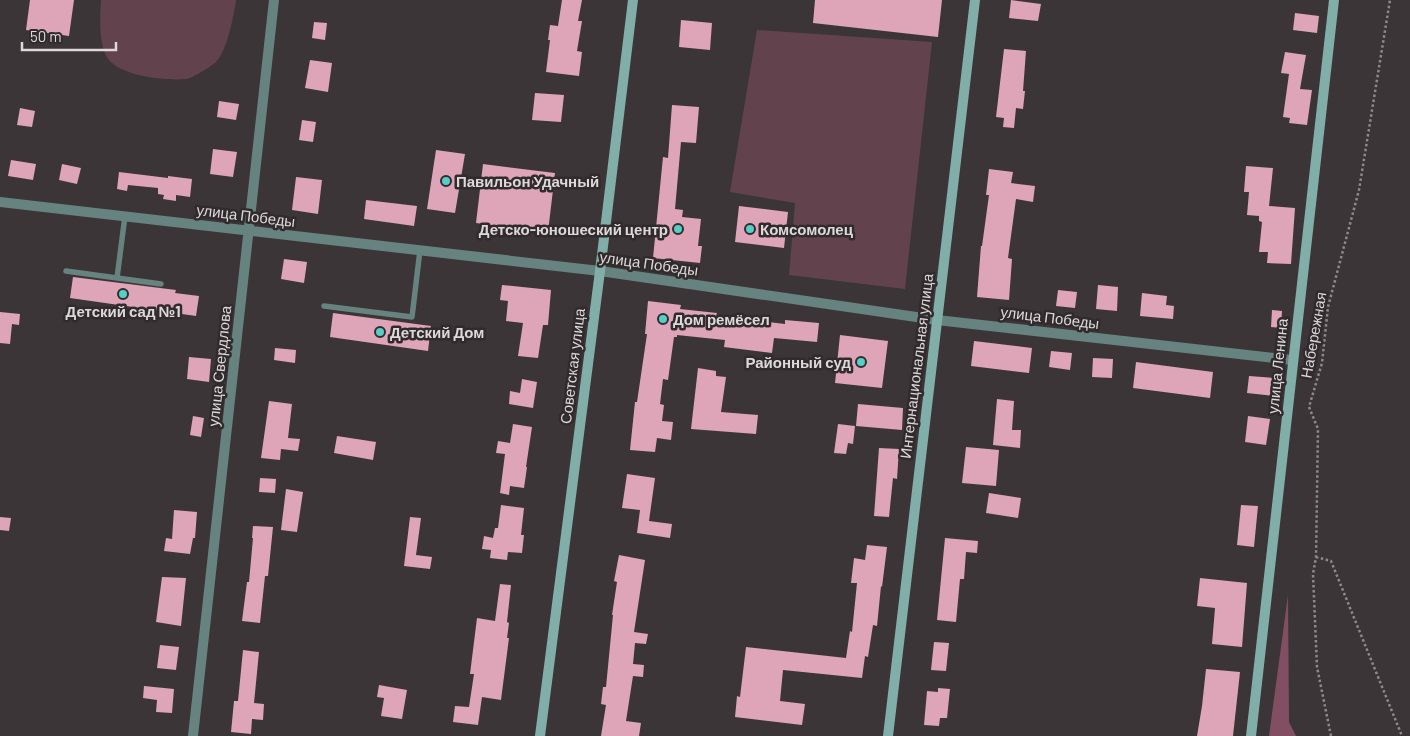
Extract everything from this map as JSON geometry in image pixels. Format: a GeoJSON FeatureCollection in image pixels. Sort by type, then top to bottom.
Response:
{"type":"FeatureCollection","features":[{"type":"Feature","properties":{"kind":"main road","name":"Советская улица"},"geometry":{"type":"LineString","coordinates":[[540,736],[633,0]]}},
{"type":"Feature","properties":{"kind":"main road","name":"Интернациональная улица"},"geometry":{"type":"LineString","coordinates":[[888,736],[975,0]]}},
{"type":"Feature","properties":{"kind":"main road","name":"улица Ленина"},"geometry":{"type":"LineString","coordinates":[[1250,736],[1334,0]]}},
{"type":"Feature","properties":{"kind":"street","name":"улица Свердлова"},"geometry":{"type":"LineString","coordinates":[[192,736],[274,0]]}},
{"type":"Feature","properties":{"kind":"street","name":"улица Победы"},"geometry":{"type":"LineString","coordinates":[[0,202],[600,271],[937,320],[1292,360]]}},
{"type":"Feature","properties":{"kind":"lane"},"geometry":{"type":"LineString","coordinates":[[117,278],[125,216]]}},
{"type":"Feature","properties":{"kind":"lane"},"geometry":{"type":"LineString","coordinates":[[324,306],[412,317],[420,250]]}},
{"type":"Feature","properties":{"kind":"lane"},"geometry":{"type":"LineString","coordinates":[[66,271],[161,284]]}},
{"type":"Feature","properties":{"kind":"path","name":"Набережная"},"geometry":{"type":"LineString","coordinates":[[1331,736],[1317,667],[1313,574],[1316,557],[1318,429],[1309,407],[1322,363],[1328,308],[1359,190],[1390,0]]}},
{"type":"Feature","properties":{"kind":"path"},"geometry":{"type":"LineString","coordinates":[[1316,557],[1332,561],[1402,736]]}},
{"type":"Feature","properties":{"kind":"shaded area"},"geometry":{"type":"Polygon","coordinates":[[[101,0],[236,0],[229,32],[220,57],[216,62],[197,74],[186,79],[177,79],[134,74],[109,60],[101,40],[101,0]]]}},
{"type":"Feature","properties":{"kind":"shaded area"},"geometry":{"type":"Polygon","coordinates":[[[757,30],[932,42],[905,289],[789,275],[795,203],[730,192],[757,30]]]}},
{"type":"Feature","properties":{"kind":"shaded area"},"geometry":{"type":"Polygon","coordinates":[[[1288,595],[1289,722],[1296,736],[1269,736],[1288,595]]]}},
{"type":"Feature","properties":{"kind":"building"},"geometry":{"type":"Polygon","coordinates":[[[30,0],[74,0],[69,36],[26,30],[30,0]]]}},
{"type":"Feature","properties":{"kind":"building"},"geometry":{"type":"Polygon","coordinates":[[[562,0],[582,0],[578,21],[582,21],[577,51],[582,52],[579,76],[546,72],[550,25],[558,26],[562,0]]]}},
{"type":"Feature","properties":{"kind":"building"},"geometry":{"type":"Polygon","coordinates":[[[815,0],[942,0],[938,37],[813,23],[815,0]]]}},
{"type":"Feature","properties":{"kind":"building"},"geometry":{"type":"Polygon","coordinates":[[[1011,0],[1041,4],[1038,21],[1009,18],[1011,0]]]}},
{"type":"Feature","properties":{"kind":"building"},"geometry":{"type":"Polygon","coordinates":[[[1295,13],[1319,16],[1317,33],[1293,30],[1295,13]]]}},
{"type":"Feature","properties":{"kind":"building"},"geometry":{"type":"Polygon","coordinates":[[[681,20],[712,23],[710,50],[679,47],[681,20]]]}},
{"type":"Feature","properties":{"kind":"building"},"geometry":{"type":"Polygon","coordinates":[[[314,22],[327,23],[325,40],[312,38],[314,22]]]}},
{"type":"Feature","properties":{"kind":"building"},"geometry":{"type":"Polygon","coordinates":[[[1004,49],[1026,51],[1023,109],[1016,108],[1014,128],[1003,127],[1004,118],[996,117],[1004,49]]]}},
{"type":"Feature","properties":{"kind":"building"},"geometry":{"type":"Polygon","coordinates":[[[1285,52],[1306,55],[1300,89],[1312,90],[1307,125],[1289,123],[1290,118],[1283,117],[1289,74],[1281,73],[1285,52]]]}},
{"type":"Feature","properties":{"kind":"building"},"geometry":{"type":"Polygon","coordinates":[[[310,60],[332,63],[328,92],[305,88],[310,60]]]}},
{"type":"Feature","properties":{"kind":"building"},"geometry":{"type":"Polygon","coordinates":[[[535,93],[564,95],[561,122],[532,120],[535,93]]]}},
{"type":"Feature","properties":{"kind":"building"},"geometry":{"type":"Polygon","coordinates":[[[219,101],[239,104],[236,120],[217,117],[219,101]]]}},
{"type":"Feature","properties":{"kind":"building"},"geometry":{"type":"Polygon","coordinates":[[[672,105],[699,107],[696,143],[681,142],[675,209],[683,210],[682,217],[701,219],[698,246],[702,246],[700,263],[653,258],[663,157],[668,158],[672,105]]]}},
{"type":"Feature","properties":{"kind":"building"},"geometry":{"type":"Polygon","coordinates":[[[20,108],[35,111],[32,127],[17,125],[20,108]]]}},
{"type":"Feature","properties":{"kind":"building"},"geometry":{"type":"Polygon","coordinates":[[[302,120],[316,122],[313,142],[299,140],[302,120]]]}},
{"type":"Feature","properties":{"kind":"building"},"geometry":{"type":"Polygon","coordinates":[[[213,149],[237,152],[233,177],[210,174],[213,149]]]}},
{"type":"Feature","properties":{"kind":"building","name":"Павильон Удачный"},"geometry":{"type":"Polygon","coordinates":[[[436,150],[465,154],[455,213],[427,209],[436,150]]]}},
{"type":"Feature","properties":{"kind":"building"},"geometry":{"type":"Polygon","coordinates":[[[11,160],[36,164],[33,180],[8,176],[11,160]]]}},
{"type":"Feature","properties":{"kind":"building"},"geometry":{"type":"Polygon","coordinates":[[[62,164],[81,168],[77,184],[59,180],[62,164]]]}},
{"type":"Feature","properties":{"kind":"building"},"geometry":{"type":"Polygon","coordinates":[[[483,164],[555,173],[548,232],[476,223],[483,164]]]}},
{"type":"Feature","properties":{"kind":"building"},"geometry":{"type":"Polygon","coordinates":[[[1246,166],[1273,168],[1269,206],[1295,208],[1291,264],[1267,263],[1268,252],[1259,252],[1262,222],[1259,221],[1259,216],[1247,215],[1249,192],[1244,192],[1246,166]]]}},
{"type":"Feature","properties":{"kind":"building"},"geometry":{"type":"Polygon","coordinates":[[[989,169],[1013,172],[1011,183],[1035,186],[1033,202],[1016,199],[1008,258],[1012,259],[1009,300],[977,297],[981,246],[989,195],[986,195],[989,169]]]}},
{"type":"Feature","properties":{"kind":"building"},"geometry":{"type":"Polygon","coordinates":[[[119,172],[192,179],[190,197],[176,195],[176,201],[163,199],[164,195],[158,194],[158,188],[128,185],[127,191],[117,189],[119,172]]]}},
{"type":"Feature","properties":{"kind":"building"},"geometry":{"type":"Polygon","coordinates":[[[296,177],[322,180],[318,214],[292,210],[296,177]]]}},
{"type":"Feature","properties":{"kind":"building"},"geometry":{"type":"Polygon","coordinates":[[[366,200],[417,206],[414,226],[364,219],[366,200]]]}},
{"type":"Feature","properties":{"kind":"building"},"geometry":{"type":"Polygon","coordinates":[[[739,206],[788,212],[784,248],[735,242],[739,206]]]}},
{"type":"Feature","properties":{"kind":"building"},"geometry":{"type":"Polygon","coordinates":[[[284,259],[307,262],[304,283],[281,279],[284,259]]]}},
{"type":"Feature","properties":{"kind":"building","name":"Детский сад №1"},"geometry":{"type":"Polygon","coordinates":[[[73,277],[176,290],[175,293],[199,296],[196,316],[70,298],[73,277]]]}},
{"type":"Feature","properties":{"kind":"building"},"geometry":{"type":"Polygon","coordinates":[[[502,285],[551,290],[548,325],[543,325],[538,358],[518,356],[523,323],[506,321],[508,301],[500,300],[502,285]]]}},
{"type":"Feature","properties":{"kind":"building"},"geometry":{"type":"Polygon","coordinates":[[[1098,285],[1118,287],[1117,311],[1096,309],[1098,285]]]}},
{"type":"Feature","properties":{"kind":"building"},"geometry":{"type":"Polygon","coordinates":[[[1058,290],[1077,292],[1075,308],[1056,306],[1058,290]]]}},
{"type":"Feature","properties":{"kind":"building"},"geometry":{"type":"Polygon","coordinates":[[[1142,293],[1167,296],[1166,305],[1174,306],[1173,319],[1140,316],[1142,293]]]}},
{"type":"Feature","properties":{"kind":"building"},"geometry":{"type":"Polygon","coordinates":[[[648,301],[681,305],[680,309],[717,313],[716,316],[785,324],[785,320],[819,323],[817,342],[774,338],[772,353],[724,347],[725,340],[677,335],[677,337],[674,337],[668,380],[663,379],[660,404],[664,405],[662,421],[673,422],[671,440],[657,438],[655,452],[630,450],[635,402],[637,402],[647,334],[645,334],[648,301]]]}},
{"type":"Feature","properties":{"kind":"building"},"geometry":{"type":"Polygon","coordinates":[[[1272,310],[1282,311],[1281,328],[1271,327],[1272,310]]]}},
{"type":"Feature","properties":{"kind":"building"},"geometry":{"type":"Polygon","coordinates":[[[0,312],[20,314],[19,325],[12,324],[10,344],[0,343],[0,312]]]}},
{"type":"Feature","properties":{"kind":"building","name":"Детский Дом"},"geometry":{"type":"Polygon","coordinates":[[[333,313],[431,326],[428,351],[330,337],[333,313]]]}},
{"type":"Feature","properties":{"kind":"building","name":"Районный суд"},"geometry":{"type":"Polygon","coordinates":[[[840,335],[888,341],[882,388],[835,383],[840,335]]]}},
{"type":"Feature","properties":{"kind":"building"},"geometry":{"type":"Polygon","coordinates":[[[974,341],[1032,348],[1029,373],[971,366],[974,341]]]}},
{"type":"Feature","properties":{"kind":"building"},"geometry":{"type":"Polygon","coordinates":[[[275,348],[296,350],[295,363],[274,360],[275,348]]]}},
{"type":"Feature","properties":{"kind":"building"},"geometry":{"type":"Polygon","coordinates":[[[1051,351],[1072,353],[1070,370],[1049,367],[1051,351]]]}},
{"type":"Feature","properties":{"kind":"building"},"geometry":{"type":"Polygon","coordinates":[[[189,357],[211,359],[209,382],[187,379],[189,357]]]}},
{"type":"Feature","properties":{"kind":"building"},"geometry":{"type":"Polygon","coordinates":[[[1093,358],[1113,359],[1112,378],[1092,377],[1093,358]]]}},
{"type":"Feature","properties":{"kind":"building"},"geometry":{"type":"Polygon","coordinates":[[[1136,362],[1213,372],[1210,398],[1133,388],[1136,362]]]}},
{"type":"Feature","properties":{"kind":"building"},"geometry":{"type":"Polygon","coordinates":[[[698,368],[716,371],[716,376],[726,377],[721,412],[758,415],[756,434],[691,429],[698,368]]]}},
{"type":"Feature","properties":{"kind":"building"},"geometry":{"type":"Polygon","coordinates":[[[1249,376],[1275,378],[1274,396],[1247,393],[1249,376]]]}},
{"type":"Feature","properties":{"kind":"building"},"geometry":{"type":"Polygon","coordinates":[[[522,379],[537,382],[533,408],[509,404],[510,391],[520,393],[522,379]]]}},
{"type":"Feature","properties":{"kind":"building"},"geometry":{"type":"Polygon","coordinates":[[[997,399],[1014,401],[1012,430],[1021,430],[1020,448],[993,445],[997,399]]]}},
{"type":"Feature","properties":{"kind":"building"},"geometry":{"type":"Polygon","coordinates":[[[269,401],[292,404],[288,438],[300,439],[298,451],[281,449],[280,460],[261,458],[269,401]]]}},
{"type":"Feature","properties":{"kind":"building"},"geometry":{"type":"Polygon","coordinates":[[[858,404],[903,408],[902,430],[856,426],[858,404]]]}},
{"type":"Feature","properties":{"kind":"building"},"geometry":{"type":"Polygon","coordinates":[[[193,416],[204,418],[201,437],[190,435],[193,416]]]}},
{"type":"Feature","properties":{"kind":"building"},"geometry":{"type":"Polygon","coordinates":[[[1248,416],[1270,419],[1266,445],[1245,442],[1248,416]]]}},
{"type":"Feature","properties":{"kind":"building"},"geometry":{"type":"Polygon","coordinates":[[[513,424],[532,427],[524,488],[510,486],[509,495],[500,493],[505,454],[496,453],[498,441],[510,443],[513,424]]]}},
{"type":"Feature","properties":{"kind":"building"},"geometry":{"type":"Polygon","coordinates":[[[838,424],[855,426],[853,444],[848,443],[846,454],[834,453],[838,424]]]}},
{"type":"Feature","properties":{"kind":"building"},"geometry":{"type":"Polygon","coordinates":[[[337,436],[376,442],[373,460],[334,453],[337,436]]]}},
{"type":"Feature","properties":{"kind":"building"},"geometry":{"type":"Polygon","coordinates":[[[966,447],[999,450],[996,486],[962,483],[966,447]]]}},
{"type":"Feature","properties":{"kind":"building"},"geometry":{"type":"Polygon","coordinates":[[[879,448],[899,449],[897,479],[893,478],[889,517],[874,516],[879,448]]]}},
{"type":"Feature","properties":{"kind":"building"},"geometry":{"type":"Polygon","coordinates":[[[627,474],[655,478],[649,521],[672,524],[670,538],[637,533],[640,510],[622,508],[627,474]]]}},
{"type":"Feature","properties":{"kind":"building"},"geometry":{"type":"Polygon","coordinates":[[[260,478],[276,479],[275,493],[259,492],[260,478]]]}},
{"type":"Feature","properties":{"kind":"building"},"geometry":{"type":"Polygon","coordinates":[[[286,489],[303,492],[297,532],[281,530],[286,489]]]}},
{"type":"Feature","properties":{"kind":"building"},"geometry":{"type":"Polygon","coordinates":[[[989,493],[1021,498],[1018,518],[986,513],[989,493]]]}},
{"type":"Feature","properties":{"kind":"building"},"geometry":{"type":"Polygon","coordinates":[[[501,505],[524,508],[521,535],[524,535],[522,553],[508,552],[507,560],[490,558],[491,550],[482,549],[484,536],[493,538],[495,528],[498,528],[501,505]]]}},
{"type":"Feature","properties":{"kind":"building"},"geometry":{"type":"Polygon","coordinates":[[[1241,505],[1258,506],[1254,547],[1237,545],[1241,505]]]}},
{"type":"Feature","properties":{"kind":"building"},"geometry":{"type":"Polygon","coordinates":[[[174,510],[197,512],[195,538],[193,538],[190,554],[164,551],[166,538],[172,539],[174,510]]]}},
{"type":"Feature","properties":{"kind":"building"},"geometry":{"type":"Polygon","coordinates":[[[0,517],[11,518],[9,531],[0,530],[0,517]]]}},
{"type":"Feature","properties":{"kind":"building"},"geometry":{"type":"Polygon","coordinates":[[[410,517],[421,518],[416,555],[432,557],[430,569],[404,566],[410,517]]]}},
{"type":"Feature","properties":{"kind":"building"},"geometry":{"type":"Polygon","coordinates":[[[253,526],[273,527],[268,576],[265,576],[260,623],[242,621],[247,582],[249,582],[253,526]]]}},
{"type":"Feature","properties":{"kind":"building"},"geometry":{"type":"Polygon","coordinates":[[[945,538],[978,541],[977,553],[966,552],[964,579],[960,579],[956,622],[937,620],[945,538]]]}},
{"type":"Feature","properties":{"kind":"building"},"geometry":{"type":"Polygon","coordinates":[[[867,545],[887,547],[877,626],[873,625],[868,657],[865,656],[862,678],[783,670],[780,701],[805,704],[802,725],[735,717],[737,696],[740,697],[746,647],[846,658],[850,631],[852,632],[857,583],[851,583],[854,558],[865,560],[867,545]]]}},
{"type":"Feature","properties":{"kind":"building"},"geometry":{"type":"Polygon","coordinates":[[[619,555],[645,560],[634,632],[648,634],[646,644],[635,643],[633,664],[644,665],[643,677],[633,676],[626,721],[641,723],[639,736],[601,736],[606,705],[601,704],[603,687],[606,687],[612,615],[617,582],[614,581],[619,555]]]}},
{"type":"Feature","properties":{"kind":"building"},"geometry":{"type":"Polygon","coordinates":[[[162,577],[186,578],[181,626],[156,622],[162,577]]]}},
{"type":"Feature","properties":{"kind":"building"},"geometry":{"type":"Polygon","coordinates":[[[1200,578],[1247,583],[1242,647],[1212,644],[1215,608],[1197,606],[1200,578]]]}},
{"type":"Feature","properties":{"kind":"building"},"geometry":{"type":"Polygon","coordinates":[[[500,584],[511,585],[507,622],[509,623],[507,638],[509,638],[501,700],[482,697],[478,725],[453,722],[455,706],[469,707],[474,674],[470,674],[477,618],[495,621],[500,584]]]}},
{"type":"Feature","properties":{"kind":"building"},"geometry":{"type":"Polygon","coordinates":[[[934,642],[949,643],[946,671],[931,670],[934,642]]]}},
{"type":"Feature","properties":{"kind":"building"},"geometry":{"type":"Polygon","coordinates":[[[160,645],[179,647],[176,670],[157,668],[160,645]]]}},
{"type":"Feature","properties":{"kind":"building"},"geometry":{"type":"Polygon","coordinates":[[[243,650],[259,652],[254,703],[264,704],[263,720],[252,719],[251,734],[231,732],[234,701],[238,701],[243,650]]]}},
{"type":"Feature","properties":{"kind":"building"},"geometry":{"type":"Polygon","coordinates":[[[1206,669],[1240,672],[1233,736],[1197,736],[1206,669]]]}},
{"type":"Feature","properties":{"kind":"building"},"geometry":{"type":"Polygon","coordinates":[[[379,685],[407,690],[402,719],[381,716],[384,698],[377,697],[379,685]]]}},
{"type":"Feature","properties":{"kind":"building"},"geometry":{"type":"Polygon","coordinates":[[[144,686],[174,689],[172,713],[156,712],[157,700],[143,698],[144,686]]]}},
{"type":"Feature","properties":{"kind":"building"},"geometry":{"type":"Polygon","coordinates":[[[938,688],[950,689],[947,718],[940,718],[939,726],[924,725],[927,691],[938,692],[938,688]]]}},
{"type":"Feature","properties":{"kind":"place","name":"Павильон Удачный"},"geometry":{"type":"Point","coordinates":[446,181]}},
{"type":"Feature","properties":{"kind":"place","name":"Детско-юношеский центр"},"geometry":{"type":"Point","coordinates":[678,229]}},
{"type":"Feature","properties":{"kind":"place","name":"Комсомолец"},"geometry":{"type":"Point","coordinates":[750,229]}},
{"type":"Feature","properties":{"kind":"place","name":"Детский сад №1"},"geometry":{"type":"Point","coordinates":[123,294]}},
{"type":"Feature","properties":{"kind":"place","name":"Дом ремёсел"},"geometry":{"type":"Point","coordinates":[663,319]}},
{"type":"Feature","properties":{"kind":"place","name":"Детский Дом"},"geometry":{"type":"Point","coordinates":[380,332]}},
{"type":"Feature","properties":{"kind":"place","name":"Районный суд"},"geometry":{"type":"Point","coordinates":[861,362]}}]}
